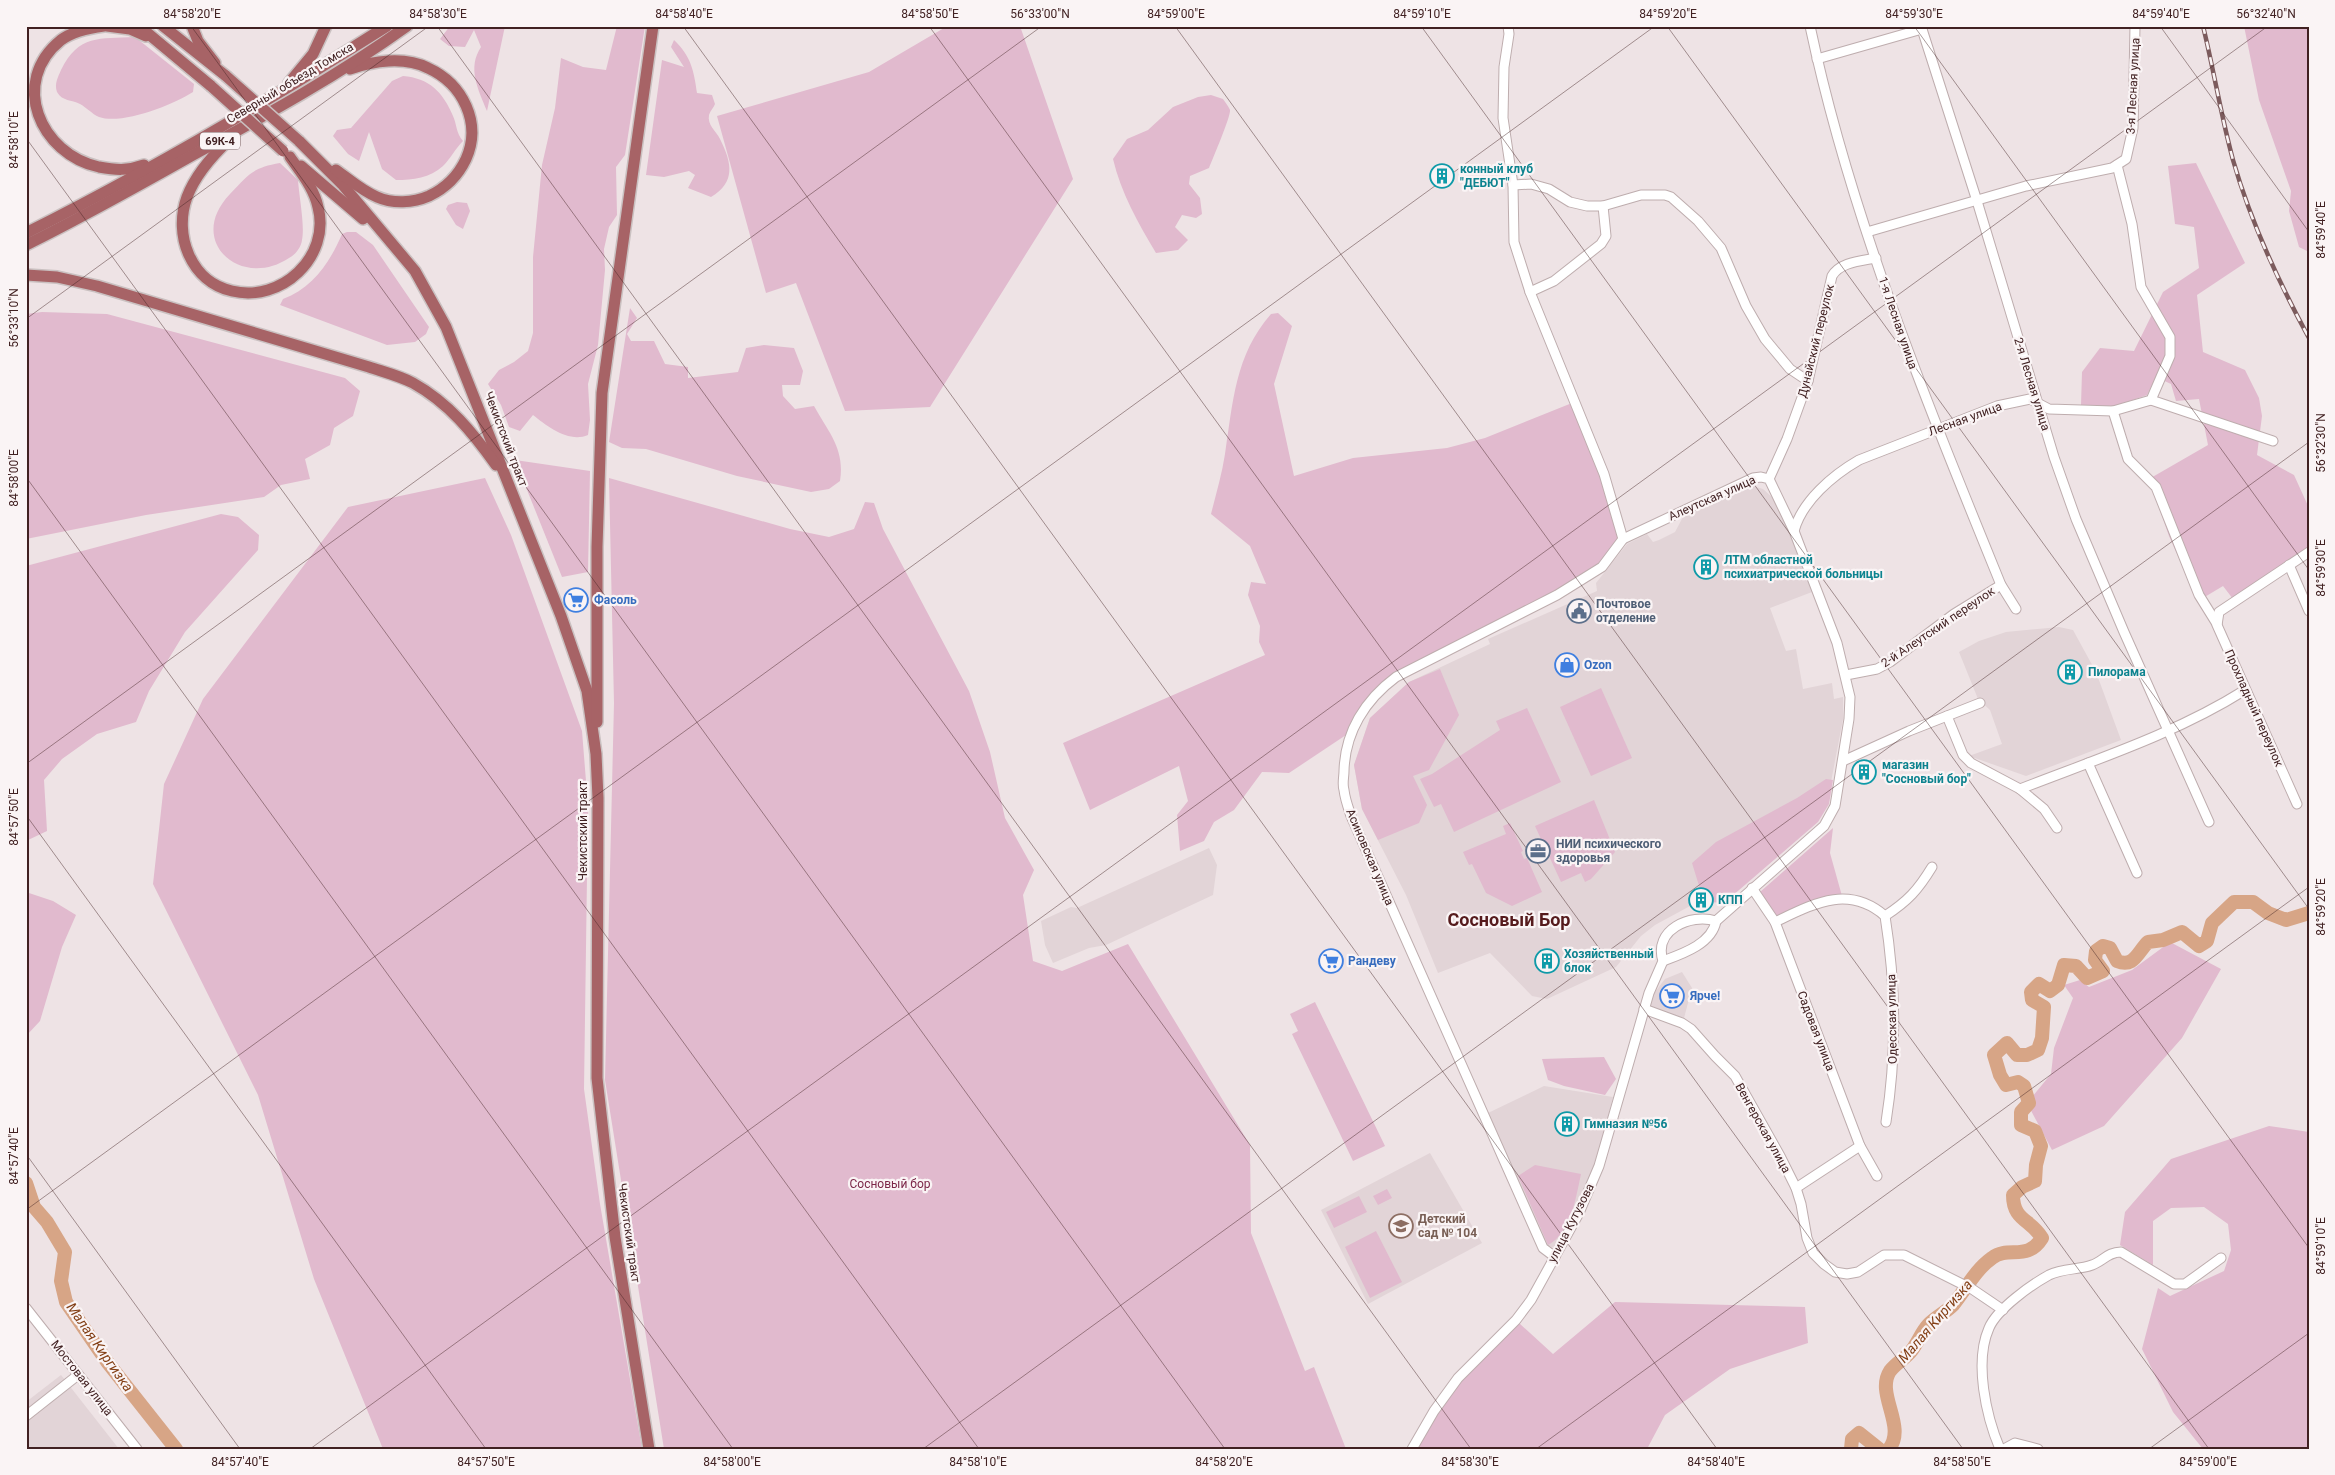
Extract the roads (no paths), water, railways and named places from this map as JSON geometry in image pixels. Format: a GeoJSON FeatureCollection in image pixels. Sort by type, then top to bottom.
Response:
{"type":"FeatureCollection","features":[{"type":"Feature","properties":{"kind":"main road"},"geometry":{"type":"LineString","coordinates":[[164,46],[130,30],[105,26],[81,31],[61,40],[42,64],[36,82],[34,100],[37,114],[48,135],[65,153],[76,160],[116,170],[145,165],[191,144]]}},
{"type":"Feature","properties":{"kind":"main road","name":"Чекистский тракт"},"geometry":{"type":"LineString","coordinates":[[139,26],[335,193],[398,251]]}},
{"type":"Feature","properties":{"kind":"main road"},"geometry":{"type":"LineString","coordinates":[[163,26],[226,76],[303,145],[360,188],[377,198],[394,202],[410,201],[441,190],[462,167],[469,152],[472,138],[472,122],[463,99],[446,80],[427,67],[403,62],[382,61],[358,66],[328,79]]}},
{"type":"Feature","properties":{"kind":"main road"},"geometry":{"type":"LineString","coordinates":[[192,26],[198,41],[226,76]]}},
{"type":"Feature","properties":{"kind":"main road"},"geometry":{"type":"LineString","coordinates":[[280,92],[313,54],[326,26]]}},
{"type":"Feature","properties":{"kind":"main road","name":"Северный объезд Томска"},"geometry":{"type":"LineString","coordinates":[[26,233],[191,144],[387,26]]}},
{"type":"Feature","properties":{"kind":"main road","name":"Северный объезд Томска"},"geometry":{"type":"LineString","coordinates":[[26,245],[240,130],[328,79],[407,26]]}},
{"type":"Feature","properties":{"kind":"main road"},"geometry":{"type":"LineString","coordinates":[[596,754],[599,463],[602,393],[653,26]]}},
{"type":"Feature","properties":{"kind":"main road"},"geometry":{"type":"LineString","coordinates":[[240,130],[221,148],[197,179],[187,197],[182,214],[184,242],[189,258],[203,275],[218,287],[232,292],[263,291],[280,285],[299,273],[309,260],[317,244],[320,223],[318,206],[309,184],[287,154]]}},
{"type":"Feature","properties":{"kind":"main road","name":"Чекистский тракт"},"geometry":{"type":"LineString","coordinates":[[303,145],[342,184],[415,271],[429,293],[446,326],[561,616],[587,691],[596,754],[597,1078],[615,1237],[649,1449]]}},
{"type":"Feature","properties":{"kind":"main road"},"geometry":{"type":"LineString","coordinates":[[26,274],[57,276],[97,286],[369,366],[412,382],[442,402],[464,423],[507,481]]}},
{"type":"Feature","properties":{"kind":"street"},"geometry":{"type":"LineString","coordinates":[[1508,26],[1509,34],[1502,88],[1503,118],[1514,185],[1514,242],[1530,292],[1604,474],[1623,539]]}},
{"type":"Feature","properties":{"kind":"street","name":"1-я Лесная улица"},"geometry":{"type":"LineString","coordinates":[[1810,26],[1867,232],[1900,330],[2001,585],[2016,609]]}},
{"type":"Feature","properties":{"kind":"street","name":"3-я Лесная улица"},"geometry":{"type":"LineString","coordinates":[[2115,166],[2126,159],[2133,128],[2135,26]]}},
{"type":"Feature","properties":{"kind":"street"},"geometry":{"type":"LineString","coordinates":[[1818,59],[1922,27]]}},
{"type":"Feature","properties":{"kind":"street","name":"2-я Лесная улица"},"geometry":{"type":"LineString","coordinates":[[1922,27],[1977,200],[2054,457],[2076,519],[2209,822]]}},
{"type":"Feature","properties":{"kind":"street"},"geometry":{"type":"LineString","coordinates":[[1867,232],[2026,186],[2115,166],[2132,224],[2141,287],[2170,337],[2170,356],[2151,400],[2273,441]]}},
{"type":"Feature","properties":{"kind":"street"},"geometry":{"type":"LineString","coordinates":[[1514,185],[1532,184],[1549,189],[1570,202],[1587,206],[1603,206],[1641,195],[1665,195],[1671,197],[1698,222],[1721,248],[1746,306],[1765,338],[1790,369],[1808,381]]}},
{"type":"Feature","properties":{"kind":"street"},"geometry":{"type":"LineString","coordinates":[[1530,292],[1554,281],[1601,244],[1606,236],[1603,206]]}},
{"type":"Feature","properties":{"kind":"street","name":"Дунайский переулок"},"geometry":{"type":"LineString","coordinates":[[1769,479],[1787,439],[1808,381],[1832,276],[1836,270],[1844,265],[1876,258]]}},
{"type":"Feature","properties":{"kind":"street","name":"Лесная улица"},"geometry":{"type":"LineString","coordinates":[[1794,531],[1801,513],[1842,470],[1859,460],[1997,406],[2030,399],[2049,409],[2113,411],[2151,400]]}},
{"type":"Feature","properties":{"kind":"street","name":"Прохладный переулок"},"geometry":{"type":"LineString","coordinates":[[2113,411],[2128,459],[2156,487],[2199,595],[2217,625],[2297,804]]}},
{"type":"Feature","properties":{"kind":"street","name":"Алеутская улица"},"geometry":{"type":"LineString","coordinates":[[1623,539],[1753,478],[1769,479],[1794,531],[1837,643],[1846,675],[1850,697],[1843,760],[1835,806],[1824,826],[1716,921]]}},
{"type":"Feature","properties":{"kind":"street","name":"Асиновская улица"},"geometry":{"type":"LineString","coordinates":[[1555,1256],[1543,1248],[1351,816],[1343,788],[1344,754],[1351,733],[1362,712],[1376,692],[1389,682],[1557,596],[1602,567],[1623,539]]}},
{"type":"Feature","properties":{"kind":"street"},"geometry":{"type":"LineString","coordinates":[[2217,625],[2220,612],[2309,552]]}},
{"type":"Feature","properties":{"kind":"street"},"geometry":{"type":"LineString","coordinates":[[2288,565],[2309,611]]}},
{"type":"Feature","properties":{"kind":"street","name":"2-й Алеутский переулок"},"geometry":{"type":"LineString","coordinates":[[1846,675],[1877,669],[1890,662],[1954,614],[2001,585]]}},
{"type":"Feature","properties":{"kind":"street"},"geometry":{"type":"LineString","coordinates":[[2020,789],[2168,732],[2209,712],[2245,690]]}},
{"type":"Feature","properties":{"kind":"street"},"geometry":{"type":"LineString","coordinates":[[1843,760],[1980,703]]}},
{"type":"Feature","properties":{"kind":"street"},"geometry":{"type":"LineString","coordinates":[[1947,716],[1963,755],[1971,763],[2020,789],[2044,809],[2057,828]]}},
{"type":"Feature","properties":{"kind":"street"},"geometry":{"type":"LineString","coordinates":[[2088,763],[2137,873]]}},
{"type":"Feature","properties":{"kind":"street"},"geometry":{"type":"LineString","coordinates":[[1775,922],[1808,907],[1845,898],[1877,909],[1885,916],[1918,891],[1932,867]]}},
{"type":"Feature","properties":{"kind":"street","name":"Садовая улица"},"geometry":{"type":"LineString","coordinates":[[1752,888],[1775,922],[1860,1146],[1877,1176]]}},
{"type":"Feature","properties":{"kind":"street","name":"Одесская улица"},"geometry":{"type":"LineString","coordinates":[[1885,916],[1892,967],[1895,1048],[1886,1122]]}},
{"type":"Feature","properties":{"kind":"street","name":"улица Кутузова"},"geometry":{"type":"LineString","coordinates":[[1412,1449],[1434,1411],[1458,1378],[1516,1320],[1531,1300],[1579,1213],[1600,1166],[1644,1008],[1662,961],[1660,953],[1662,945],[1670,931],[1696,918],[1704,917],[1716,921]]}},
{"type":"Feature","properties":{"kind":"street"},"geometry":{"type":"LineString","coordinates":[[1662,961],[1700,944],[1714,929],[1716,921]]}},
{"type":"Feature","properties":{"kind":"street","name":"Венгерская улица"},"geometry":{"type":"LineString","coordinates":[[1644,1008],[1682,1023],[1691,1029],[1714,1056],[1735,1076],[1796,1188],[1807,1238],[1813,1253],[1835,1272],[1847,1274],[1858,1272],[1884,1255],[1904,1256],[1972,1289],[2003,1310]]}},
{"type":"Feature","properties":{"kind":"street"},"geometry":{"type":"LineString","coordinates":[[1796,1188],[1860,1146]]}},
{"type":"Feature","properties":{"kind":"street"},"geometry":{"type":"LineString","coordinates":[[2038,1449],[2032,1445],[2015,1443],[2002,1449],[1985,1403],[1983,1357],[1989,1328],[2003,1310],[2049,1274],[2093,1265],[2114,1252],[2121,1252],[2174,1284],[2180,1285],[2185,1284],[2222,1258]]}},
{"type":"Feature","properties":{"kind":"street","name":"Мостовая улица"},"geometry":{"type":"LineString","coordinates":[[26,1308],[137,1449]]}},
{"type":"Feature","properties":{"kind":"street"},"geometry":{"type":"LineString","coordinates":[[26,1416],[78,1375]]}},
{"type":"Feature","properties":{"kind":"waterway","name":"Малая Киргизка"},"geometry":{"type":"LineString","coordinates":[[1889,1449],[1894,1440],[1895,1430],[1886,1390],[1886,1380],[1890,1371],[1912,1350],[1929,1324],[1953,1305],[1986,1263],[1998,1254],[2030,1249],[2042,1238],[2019,1215],[2014,1204],[2013,1195],[2022,1187],[2035,1181],[2036,1165],[2041,1146],[2035,1131],[2021,1125],[2021,1112],[2029,1103],[2024,1086],[2018,1082],[2006,1085],[2000,1075],[1994,1055],[2007,1043],[2017,1055],[2027,1055],[2038,1050],[2042,1038],[2044,1007],[2032,1000],[2031,992],[2039,984],[2050,991],[2058,985],[2064,965],[2076,966],[2087,978],[2103,971],[2095,960],[2096,951],[2103,946],[2110,948],[2117,961],[2123,963],[2127,963],[2135,958],[2148,942],[2163,940],[2182,932],[2199,946],[2207,941],[2212,923],[2234,902],[2253,902],[2268,913],[2286,920],[2309,913]]}},
{"type":"Feature","properties":{"kind":"waterway","name":"Малая Киргизка"},"geometry":{"type":"LineString","coordinates":[[26,1183],[34,1207],[47,1222],[65,1252],[61,1281],[66,1302],[108,1363],[176,1449]]}},
{"type":"Feature","properties":{"kind":"waterway","name":"Малая Киргизка"},"geometry":{"type":"LineString","coordinates":[[1851,1449],[1852,1439],[1859,1433],[1879,1449]]}},
{"type":"Feature","properties":{"kind":"railway"},"geometry":{"type":"LineString","coordinates":[[2203,26],[2233,160],[2240,183],[2266,251],[2309,338]]}},
{"type":"Feature","properties":{"kind":"place","name":"конный клуб \"ДЕБЮТ\""},"geometry":{"type":"Point","coordinates":[1442,176]}},
{"type":"Feature","properties":{"kind":"place","name":"ЛТМ областной психиатрической больницы"},"geometry":{"type":"Point","coordinates":[1706,567]}},
{"type":"Feature","properties":{"kind":"place","name":"Фасоль"},"geometry":{"type":"Point","coordinates":[576,600]}},
{"type":"Feature","properties":{"kind":"place","name":"Почтовое отделение"},"geometry":{"type":"Point","coordinates":[1579,611]}},
{"type":"Feature","properties":{"kind":"place","name":"Ozon"},"geometry":{"type":"Point","coordinates":[1567,665]}},
{"type":"Feature","properties":{"kind":"place","name":"Пилорама"},"geometry":{"type":"Point","coordinates":[2070,672]}},
{"type":"Feature","properties":{"kind":"place","name":"магазин \"Сосновый бор\""},"geometry":{"type":"Point","coordinates":[1864,772]}},
{"type":"Feature","properties":{"kind":"place","name":"НИИ психического здоровья"},"geometry":{"type":"Point","coordinates":[1538,851]}},
{"type":"Feature","properties":{"kind":"place","name":"КПП"},"geometry":{"type":"Point","coordinates":[1701,900]}},
{"type":"Feature","properties":{"kind":"place","name":"Рандеву"},"geometry":{"type":"Point","coordinates":[1331,961]}},
{"type":"Feature","properties":{"kind":"place","name":"Хозяйственный блок"},"geometry":{"type":"Point","coordinates":[1547,961]}},
{"type":"Feature","properties":{"kind":"place","name":"Ярче!"},"geometry":{"type":"Point","coordinates":[1672,996]}},
{"type":"Feature","properties":{"kind":"place","name":"Гимназия №56"},"geometry":{"type":"Point","coordinates":[1567,1124]}},
{"type":"Feature","properties":{"kind":"place","name":"Детский сад № 104"},"geometry":{"type":"Point","coordinates":[1401,1226]}},
{"type":"Feature","properties":{"kind":"district","name":"Сосновый Бор"},"geometry":{"type":"Point","coordinates":[1509,919]}},
{"type":"Feature","properties":{"kind":"park label","name":"Сосновый бор"},"geometry":{"type":"Point","coordinates":[890,1184]}}]}
